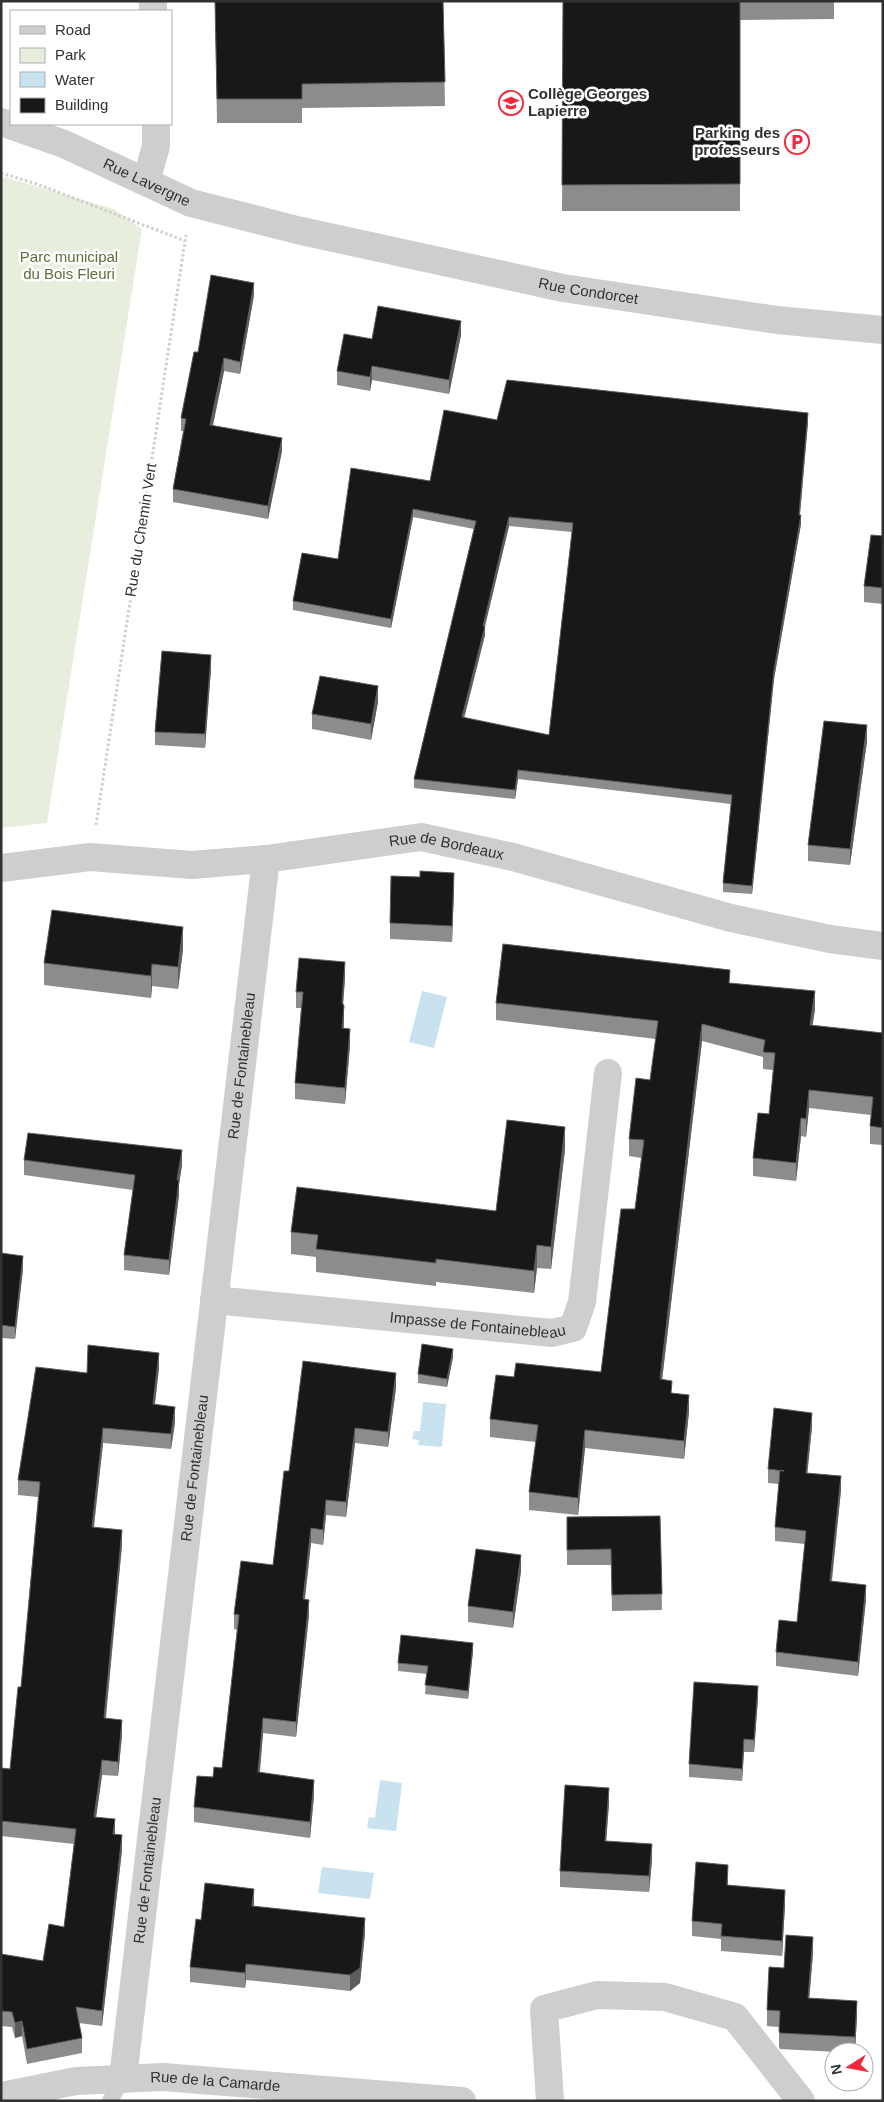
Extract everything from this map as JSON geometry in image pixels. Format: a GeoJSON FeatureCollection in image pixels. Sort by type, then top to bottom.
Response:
{"type":"FeatureCollection","features":[{"type":"Feature","properties":{"kind":"street","name":"Rue Lavergne"},"geometry":{"type":"LineString","coordinates":[[1,122],[64,144],[191,203],[297,230]]}},
{"type":"Feature","properties":{"kind":"street"},"geometry":{"type":"LineString","coordinates":[[146,182],[156,146],[156,125]]}},
{"type":"Feature","properties":{"kind":"street","name":"Rue Condorcet"},"geometry":{"type":"LineString","coordinates":[[297,230],[563,288],[777,320],[883,330]]}},
{"type":"Feature","properties":{"kind":"street","name":"Rue de Bordeaux"},"geometry":{"type":"LineString","coordinates":[[1,868],[90,857],[192,865],[266,859],[421,837],[513,857],[731,918],[830,940],[883,946]]}},
{"type":"Feature","properties":{"kind":"street","name":"Rue de Fontainebleau"},"geometry":{"type":"LineString","coordinates":[[116,2089],[214,1300],[266,859]]}},
{"type":"Feature","properties":{"kind":"street","name":"Impasse de Fontainebleau"},"geometry":{"type":"LineString","coordinates":[[214,1300],[552,1333],[573,1328],[582,1302],[608,1073]]}},
{"type":"Feature","properties":{"kind":"street"},"geometry":{"type":"LineString","coordinates":[[550,2101],[544,2009],[597,1995],[665,1997],[735,2017],[801,2101]]}},
{"type":"Feature","properties":{"kind":"street","name":"Rue de la Camarde"},"geometry":{"type":"LineString","coordinates":[[1,2096],[76,2081],[116,2089],[163,2076],[462,2101]]}},
{"type":"Feature","properties":{"kind":"path"},"geometry":{"type":"LineString","coordinates":[[1,173],[37,184],[185,240]]}},
{"type":"Feature","properties":{"kind":"path","name":"Rue du Chemin Vert"},"geometry":{"type":"LineString","coordinates":[[90,857],[191,203]]}},
{"type":"Feature","properties":{"kind":"green space","name":"Parc municipal du Bois Fleuri"},"geometry":{"type":"Polygon","coordinates":[[[1,176],[114,209],[142,229],[47,823],[1,828],[1,176]]]}},
{"type":"Feature","properties":{"kind":"water"},"geometry":{"type":"Polygon","coordinates":[[[422,991],[447,997],[434,1048],[409,1042],[422,991]]]}},
{"type":"Feature","properties":{"kind":"water"},"geometry":{"type":"Polygon","coordinates":[[[423,1402],[446,1404],[442,1447],[418,1445],[419,1440],[412,1439],[414,1431],[420,1431],[423,1402]]]}},
{"type":"Feature","properties":{"kind":"water"},"geometry":{"type":"Polygon","coordinates":[[[380,1780],[402,1783],[396,1831],[367,1828],[369,1817],[375,1818],[380,1780]]]}},
{"type":"Feature","properties":{"kind":"water"},"geometry":{"type":"Polygon","coordinates":[[[322,1867],[374,1873],[370,1899],[318,1893],[322,1867]]]}},
{"type":"Feature","properties":{"kind":"building"},"geometry":{"type":"Polygon","coordinates":[[[215,1],[443,1],[445,82],[302,84],[302,99],[217,99],[215,1]]]}},
{"type":"Feature","properties":{"kind":"building"},"geometry":{"type":"Polygon","coordinates":[[[563,1],[740,1],[740,184],[562,185],[563,1]]]}},
{"type":"Feature","properties":{"kind":"building"},"geometry":{"type":"Polygon","coordinates":[[[211,275],[254,283],[240,362],[224,358],[210,425],[282,438],[268,506],[173,489],[186,419],[181,418],[194,352],[198,352],[211,275]]]}},
{"type":"Feature","properties":{"kind":"building"},"geometry":{"type":"Polygon","coordinates":[[[378,306],[461,321],[449,380],[372,366],[370,377],[337,371],[344,334],[372,339],[378,306]]]}},
{"type":"Feature","properties":{"kind":"building"},"geometry":{"type":"Polygon","coordinates":[[[507,380],[808,413],[799,515],[801,515],[774,670],[752,886],[723,883],[732,795],[518,770],[515,790],[414,779],[476,521],[413,509],[391,619],[293,601],[302,553],[338,559],[351,468],[430,481],[444,410],[497,420],[507,380]],[[509,517],[483,626],[485,626],[462,717],[549,735],[573,523],[509,517]]]}},
{"type":"Feature","properties":{"kind":"building"},"geometry":{"type":"Polygon","coordinates":[[[871,535],[883,536],[883,588],[864,586],[871,535]]]}},
{"type":"Feature","properties":{"kind":"building"},"geometry":{"type":"Polygon","coordinates":[[[162,651],[211,655],[205,734],[155,732],[162,651]]]}},
{"type":"Feature","properties":{"kind":"building"},"geometry":{"type":"Polygon","coordinates":[[[320,676],[378,686],[371,724],[312,714],[320,676]]]}},
{"type":"Feature","properties":{"kind":"building"},"geometry":{"type":"Polygon","coordinates":[[[824,721],[867,725],[850,849],[808,845],[824,721]]]}},
{"type":"Feature","properties":{"kind":"building"},"geometry":{"type":"Polygon","coordinates":[[[420,871],[454,873],[452,926],[390,923],[391,876],[420,877],[420,871]]]}},
{"type":"Feature","properties":{"kind":"building"},"geometry":{"type":"Polygon","coordinates":[[[52,910],[183,927],[178,967],[152,964],[151,976],[44,963],[52,910]]]}},
{"type":"Feature","properties":{"kind":"building"},"geometry":{"type":"Polygon","coordinates":[[[503,944],[730,970],[729,983],[815,991],[810,1025],[883,1033],[883,1128],[870,1126],[873,1097],[809,1090],[806,1119],[801,1118],[796,1163],[753,1158],[758,1113],[769,1114],[775,1053],[763,1052],[765,1040],[702,1024],[660,1379],[672,1381],[671,1393],[689,1395],[684,1441],[585,1430],[578,1498],[529,1492],[538,1425],[490,1419],[496,1375],[514,1377],[516,1363],[601,1372],[621,1209],[635,1209],[644,1140],[629,1139],[636,1078],[650,1080],[658,1021],[496,1003],[503,944]]]}},
{"type":"Feature","properties":{"kind":"building"},"geometry":{"type":"Polygon","coordinates":[[[299,958],[345,962],[342,1028],[350,1029],[345,1088],[295,1083],[303,992],[296,992],[299,958]]]}},
{"type":"Feature","properties":{"kind":"building"},"geometry":{"type":"Polygon","coordinates":[[[507,1120],[565,1127],[551,1247],[537,1245],[534,1271],[436,1259],[436,1263],[316,1249],[318,1235],[291,1232],[297,1187],[496,1211],[507,1120]]]}},
{"type":"Feature","properties":{"kind":"building"},"geometry":{"type":"Polygon","coordinates":[[[28,1133],[182,1150],[169,1260],[124,1255],[135,1175],[24,1160],[28,1133]]]}},
{"type":"Feature","properties":{"kind":"building"},"geometry":{"type":"Polygon","coordinates":[[[1,1253],[23,1256],[15,1327],[1,1325],[1,1253]]]}},
{"type":"Feature","properties":{"kind":"building"},"geometry":{"type":"Polygon","coordinates":[[[422,1344],[453,1349],[447,1379],[418,1374],[422,1344]]]}},
{"type":"Feature","properties":{"kind":"building"},"geometry":{"type":"Polygon","coordinates":[[[88,1345],[159,1353],[153,1404],[175,1407],[171,1434],[103,1428],[92,1527],[122,1530],[104,1718],[122,1720],[118,1762],[102,1760],[94,1817],[115,1819],[113,1834],[122,1835],[102,2011],[76,2007],[82,2038],[27,2049],[22,2021],[15,2023],[12,2012],[1,2011],[1,1954],[43,1961],[49,1924],[64,1927],[76,1829],[1,1821],[1,1768],[10,1769],[18,1687],[21,1687],[40,1482],[18,1480],[36,1367],[87,1373],[88,1345]]]}},
{"type":"Feature","properties":{"kind":"building"},"geometry":{"type":"Polygon","coordinates":[[[303,1361],[396,1373],[388,1432],[355,1428],[346,1502],[326,1500],[323,1530],[311,1528],[303,1599],[309,1600],[296,1722],[263,1718],[258,1772],[314,1780],[310,1822],[194,1807],[197,1776],[213,1777],[214,1767],[222,1768],[239,1615],[234,1614],[241,1561],[273,1565],[284,1471],[289,1471],[303,1361]]]}},
{"type":"Feature","properties":{"kind":"building"},"geometry":{"type":"Polygon","coordinates":[[[774,1408],[812,1413],[806,1473],[841,1476],[830,1581],[866,1585],[858,1662],[776,1652],[779,1620],[797,1622],[806,1531],[775,1527],[780,1470],[768,1469],[774,1408]]]}},
{"type":"Feature","properties":{"kind":"building"},"geometry":{"type":"Polygon","coordinates":[[[660,1516],[662,1594],[612,1595],[611,1549],[567,1550],[567,1517],[660,1516]]]}},
{"type":"Feature","properties":{"kind":"building"},"geometry":{"type":"Polygon","coordinates":[[[476,1549],[521,1555],[513,1612],[468,1606],[476,1549]]]}},
{"type":"Feature","properties":{"kind":"building"},"geometry":{"type":"Polygon","coordinates":[[[401,1635],[473,1643],[468,1691],[425,1685],[428,1666],[398,1663],[401,1635]]]}},
{"type":"Feature","properties":{"kind":"building"},"geometry":{"type":"Polygon","coordinates":[[[694,1682],[758,1686],[754,1740],[744,1739],[742,1769],[689,1764],[694,1682]]]}},
{"type":"Feature","properties":{"kind":"building"},"geometry":{"type":"Polygon","coordinates":[[[565,1785],[609,1788],[605,1841],[652,1844],[649,1876],[560,1871],[565,1785]]]}},
{"type":"Feature","properties":{"kind":"building"},"geometry":{"type":"Polygon","coordinates":[[[696,1862],[728,1865],[727,1885],[785,1890],[782,1941],[721,1936],[722,1924],[692,1921],[696,1862]]]}},
{"type":"Feature","properties":{"kind":"building"},"geometry":{"type":"Polygon","coordinates":[[[205,1883],[254,1889],[252,1906],[365,1918],[360,1968],[350,1975],[246,1964],[245,1973],[190,1967],[196,1919],[201,1920],[205,1883]]]}},
{"type":"Feature","properties":{"kind":"building"},"geometry":{"type":"Polygon","coordinates":[[[786,1935],[813,1937],[808,1998],[857,2001],[855,2037],[780,2033],[780,2011],[767,2010],[769,1967],[784,1968],[786,1935]]]}},
{"type":"Feature","properties":{"kind":"place","name":"Collège Georges Lapierre"},"geometry":{"type":"Point","coordinates":[511,103]}},
{"type":"Feature","properties":{"kind":"place","name":"Parking des professeurs"},"geometry":{"type":"Point","coordinates":[797,142]}}]}
